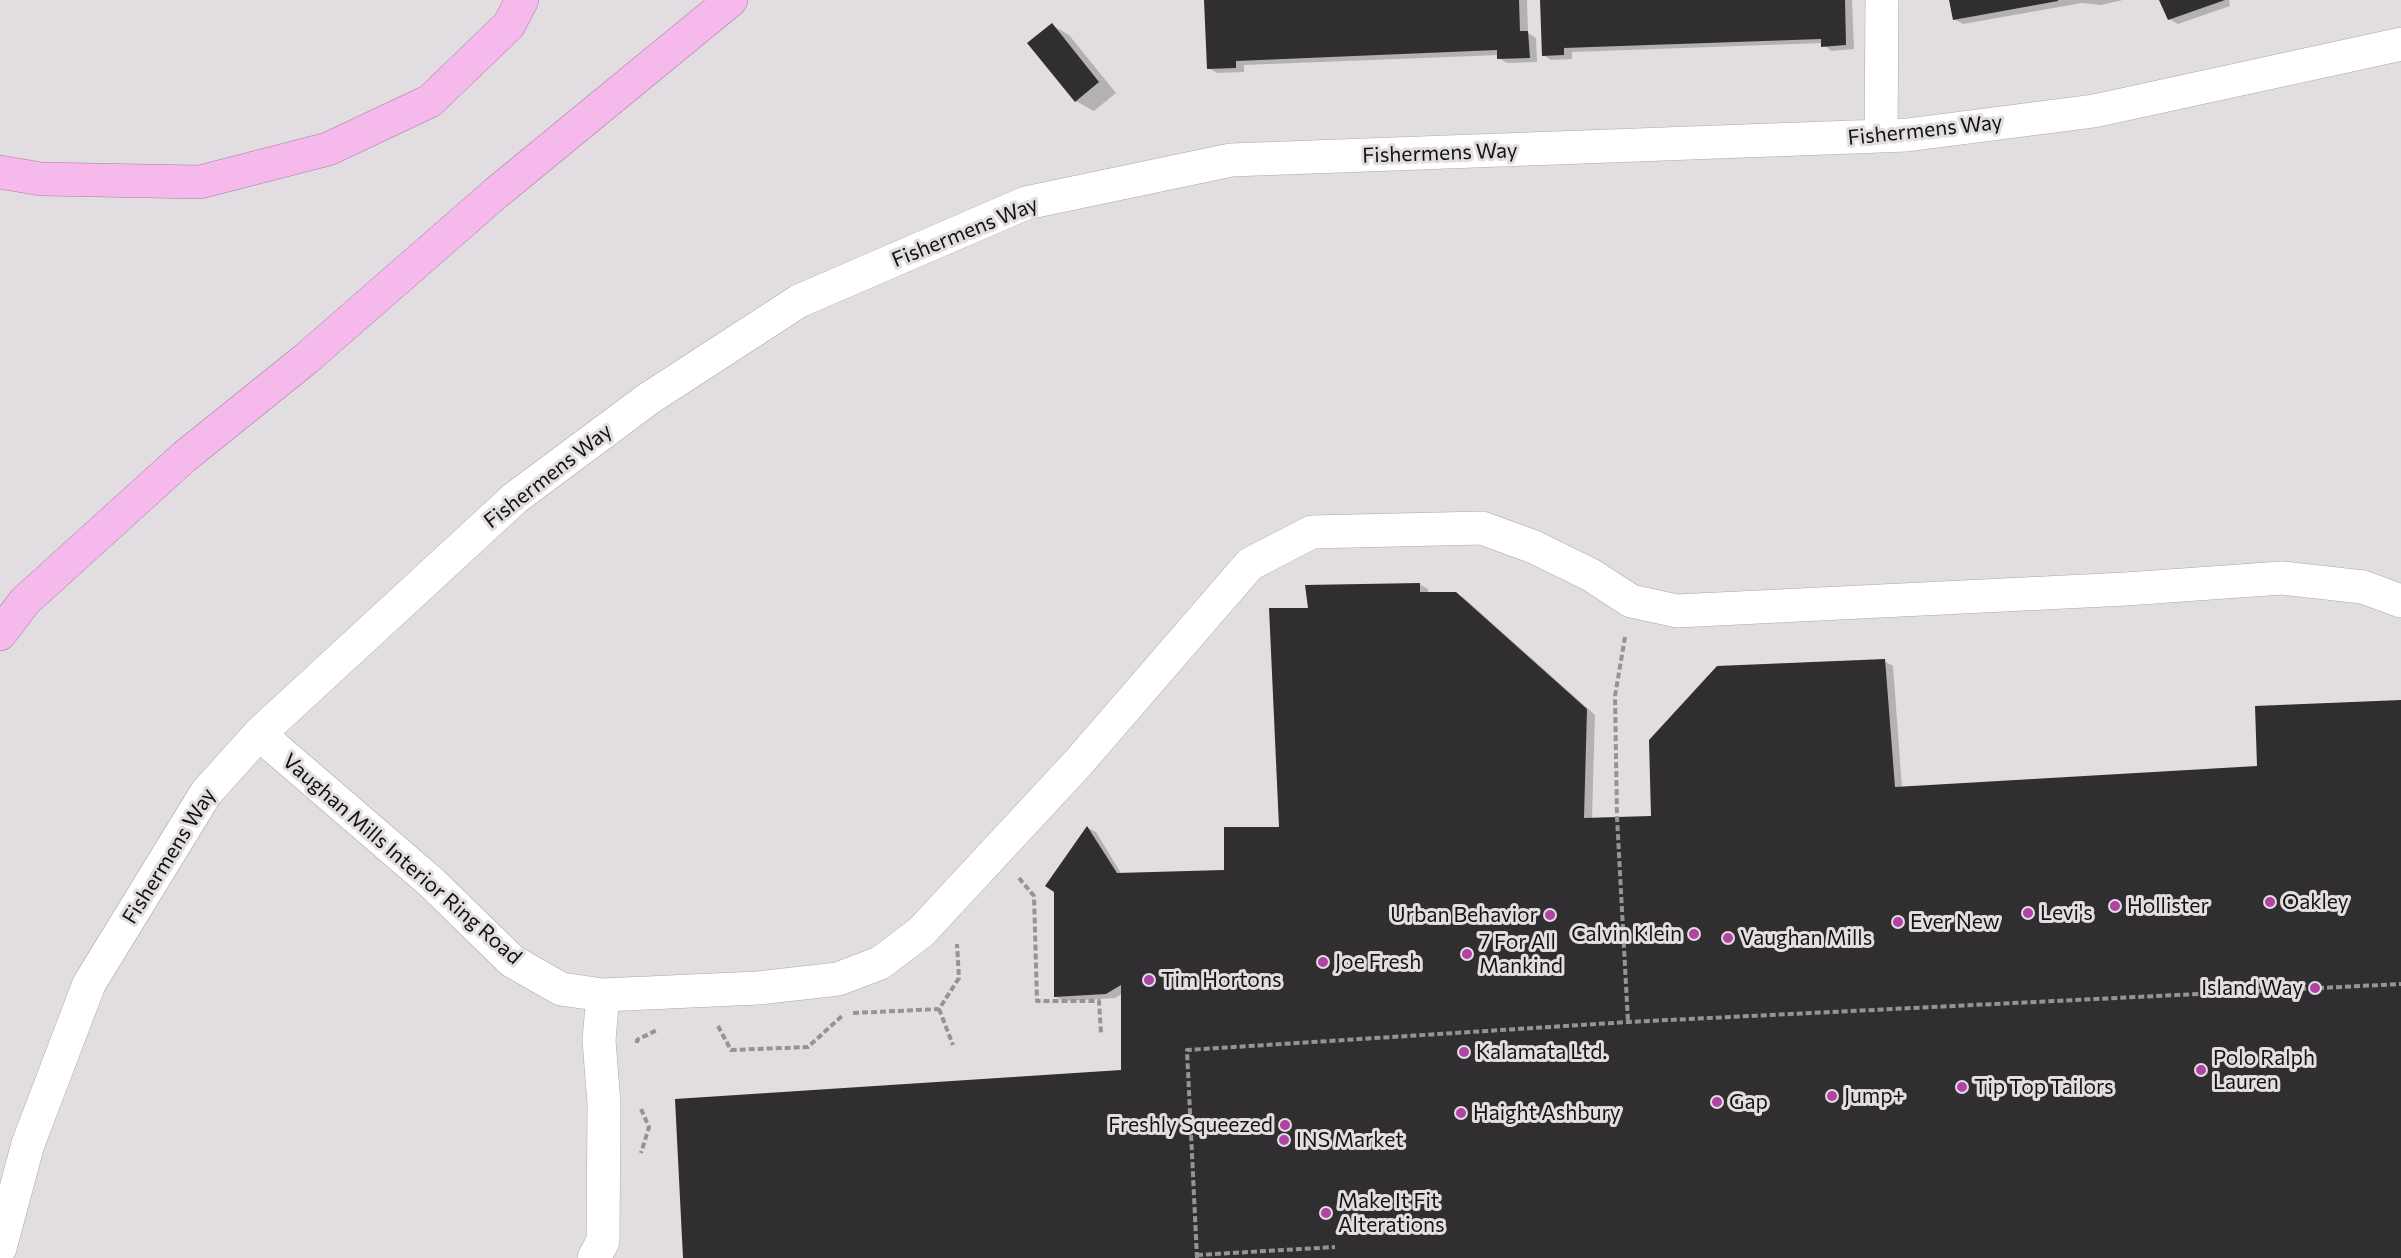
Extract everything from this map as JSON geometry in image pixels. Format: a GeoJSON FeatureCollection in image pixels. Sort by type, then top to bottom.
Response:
{"type":"FeatureCollection","features":[{"type":"Feature","properties":{"kind":"highway"},"geometry":{"type":"LineString","coordinates":[[0,172],[41,179],[200,182],[328,149],[429,101],[509,25],[522,0]]}},
{"type":"Feature","properties":{"kind":"highway"},"geometry":{"type":"LineString","coordinates":[[0,634],[26,601],[184,457],[307,358],[496,193],[731,0]]}},
{"type":"Feature","properties":{"kind":"street"},"geometry":{"type":"LineString","coordinates":[[1881,136],[1882,0]]}},
{"type":"Feature","properties":{"kind":"street","name":"Fishermens Way"},"geometry":{"type":"LineString","coordinates":[[0,1248],[28,1144],[89,984],[206,793],[259,734],[514,498],[648,399],[799,301],[1026,203],[1231,160],[1907,135],[2094,111],[2401,44]]}},
{"type":"Feature","properties":{"kind":"street","name":"Vaughan Mills Interior Ring Road"},"geometry":{"type":"LineString","coordinates":[[259,734],[431,882],[512,961],[561,989],[603,995],[781,986],[838,979],[880,963],[921,932],[1078,763],[1250,564],[1312,532],[1482,528],[1534,547],[1591,575],[1630,601]]}},
{"type":"Feature","properties":{"kind":"street"},"geometry":{"type":"LineString","coordinates":[[1630,601],[1677,611],[1708,610],[2126,589],[2282,578],[2362,587],[2401,601]]}},
{"type":"Feature","properties":{"kind":"street"},"geometry":{"type":"LineString","coordinates":[[594,1258],[603,1241],[603,1104],[599,1040],[603,995]]}},
{"type":"Feature","properties":{"kind":"path"},"geometry":{"type":"LineString","coordinates":[[1628,1022],[1617,817],[1615,696],[1630,601]]}},
{"type":"Feature","properties":{"kind":"path"},"geometry":{"type":"LineString","coordinates":[[1016,875],[1034,896],[1037,1001],[1099,1001],[1101,1034]]}},
{"type":"Feature","properties":{"kind":"path"},"geometry":{"type":"LineString","coordinates":[[1335,1247],[1197,1257],[1187,1050],[1628,1022],[2401,984]]}},
{"type":"Feature","properties":{"kind":"path"},"geometry":{"type":"LineString","coordinates":[[939,1009],[953,1045]]}},
{"type":"Feature","properties":{"kind":"building"},"geometry":{"type":"Polygon","coordinates":[[[1204,0],[1519,0],[1520,31],[1528,31],[1530,58],[1497,59],[1497,50],[1236,61],[1236,68],[1207,69],[1204,0]]]}},
{"type":"Feature","properties":{"kind":"building"},"geometry":{"type":"Polygon","coordinates":[[[1540,0],[1845,0],[1846,45],[1821,47],[1821,39],[1564,48],[1564,55],[1542,56],[1540,0]]]}},
{"type":"Feature","properties":{"kind":"building"},"geometry":{"type":"Polygon","coordinates":[[[1949,0],[2058,0],[2058,1],[1953,20],[1949,0]]]}},
{"type":"Feature","properties":{"kind":"building"},"geometry":{"type":"Polygon","coordinates":[[[2159,0],[2225,0],[2168,20],[2159,0]]]}},
{"type":"Feature","properties":{"kind":"building"},"geometry":{"type":"Polygon","coordinates":[[[1052,23],[1099,82],[1075,102],[1027,43],[1052,23]]]}},
{"type":"Feature","properties":{"kind":"building","name":"Vaughan Mills"},"geometry":{"type":"Polygon","coordinates":[[[1420,583],[1420,592],[1456,592],[1587,709],[1584,818],[1651,816],[1649,740],[1717,666],[1885,659],[1895,787],[2257,766],[2255,706],[2401,700],[2401,1258],[683,1258],[675,1099],[1121,1070],[1121,985],[1106,994],[1054,997],[1054,892],[1045,886],[1087,826],[1117,873],[1224,870],[1224,827],[1279,827],[1269,608],[1308,608],[1305,585],[1420,583]]]}},
{"type":"Feature","properties":{"kind":"place","name":"Oakley"},"geometry":{"type":"Point","coordinates":[2270,902]}},
{"type":"Feature","properties":{"kind":"place","name":"Hollister"},"geometry":{"type":"Point","coordinates":[2115,906]}},
{"type":"Feature","properties":{"kind":"place","name":"Levi's"},"geometry":{"type":"Point","coordinates":[2028,913]}},
{"type":"Feature","properties":{"kind":"place","name":"Urban Behavior"},"geometry":{"type":"Point","coordinates":[1550,915]}},
{"type":"Feature","properties":{"kind":"place","name":"Ever New"},"geometry":{"type":"Point","coordinates":[1898,922]}},
{"type":"Feature","properties":{"kind":"place","name":"Calvin Klein"},"geometry":{"type":"Point","coordinates":[1694,934]}},
{"type":"Feature","properties":{"kind":"place","name":"Vaughan Mills"},"geometry":{"type":"Point","coordinates":[1728,938]}},
{"type":"Feature","properties":{"kind":"place","name":"7 For All Mankind"},"geometry":{"type":"Point","coordinates":[1467,954]}},
{"type":"Feature","properties":{"kind":"place","name":"Joe Fresh"},"geometry":{"type":"Point","coordinates":[1323,962]}},
{"type":"Feature","properties":{"kind":"place","name":"Tim Hortons"},"geometry":{"type":"Point","coordinates":[1149,980]}},
{"type":"Feature","properties":{"kind":"place","name":"Island Way"},"geometry":{"type":"Point","coordinates":[2315,988]}},
{"type":"Feature","properties":{"kind":"place","name":"Kalamata Ltd."},"geometry":{"type":"Point","coordinates":[1464,1052]}},
{"type":"Feature","properties":{"kind":"place","name":"Polo Ralph Lauren"},"geometry":{"type":"Point","coordinates":[2201,1070]}},
{"type":"Feature","properties":{"kind":"place","name":"Tip Top Tailors"},"geometry":{"type":"Point","coordinates":[1962,1087]}},
{"type":"Feature","properties":{"kind":"place","name":"Jump+"},"geometry":{"type":"Point","coordinates":[1832,1096]}},
{"type":"Feature","properties":{"kind":"place","name":"Gap"},"geometry":{"type":"Point","coordinates":[1717,1102]}},
{"type":"Feature","properties":{"kind":"place","name":"Haight Ashbury"},"geometry":{"type":"Point","coordinates":[1461,1113]}},
{"type":"Feature","properties":{"kind":"place","name":"Freshly Squeezed"},"geometry":{"type":"Point","coordinates":[1285,1125]}},
{"type":"Feature","properties":{"kind":"place","name":"INS Market"},"geometry":{"type":"Point","coordinates":[1284,1140]}},
{"type":"Feature","properties":{"kind":"place","name":"Make It Fit Alterations"},"geometry":{"type":"Point","coordinates":[1326,1213]}}]}
